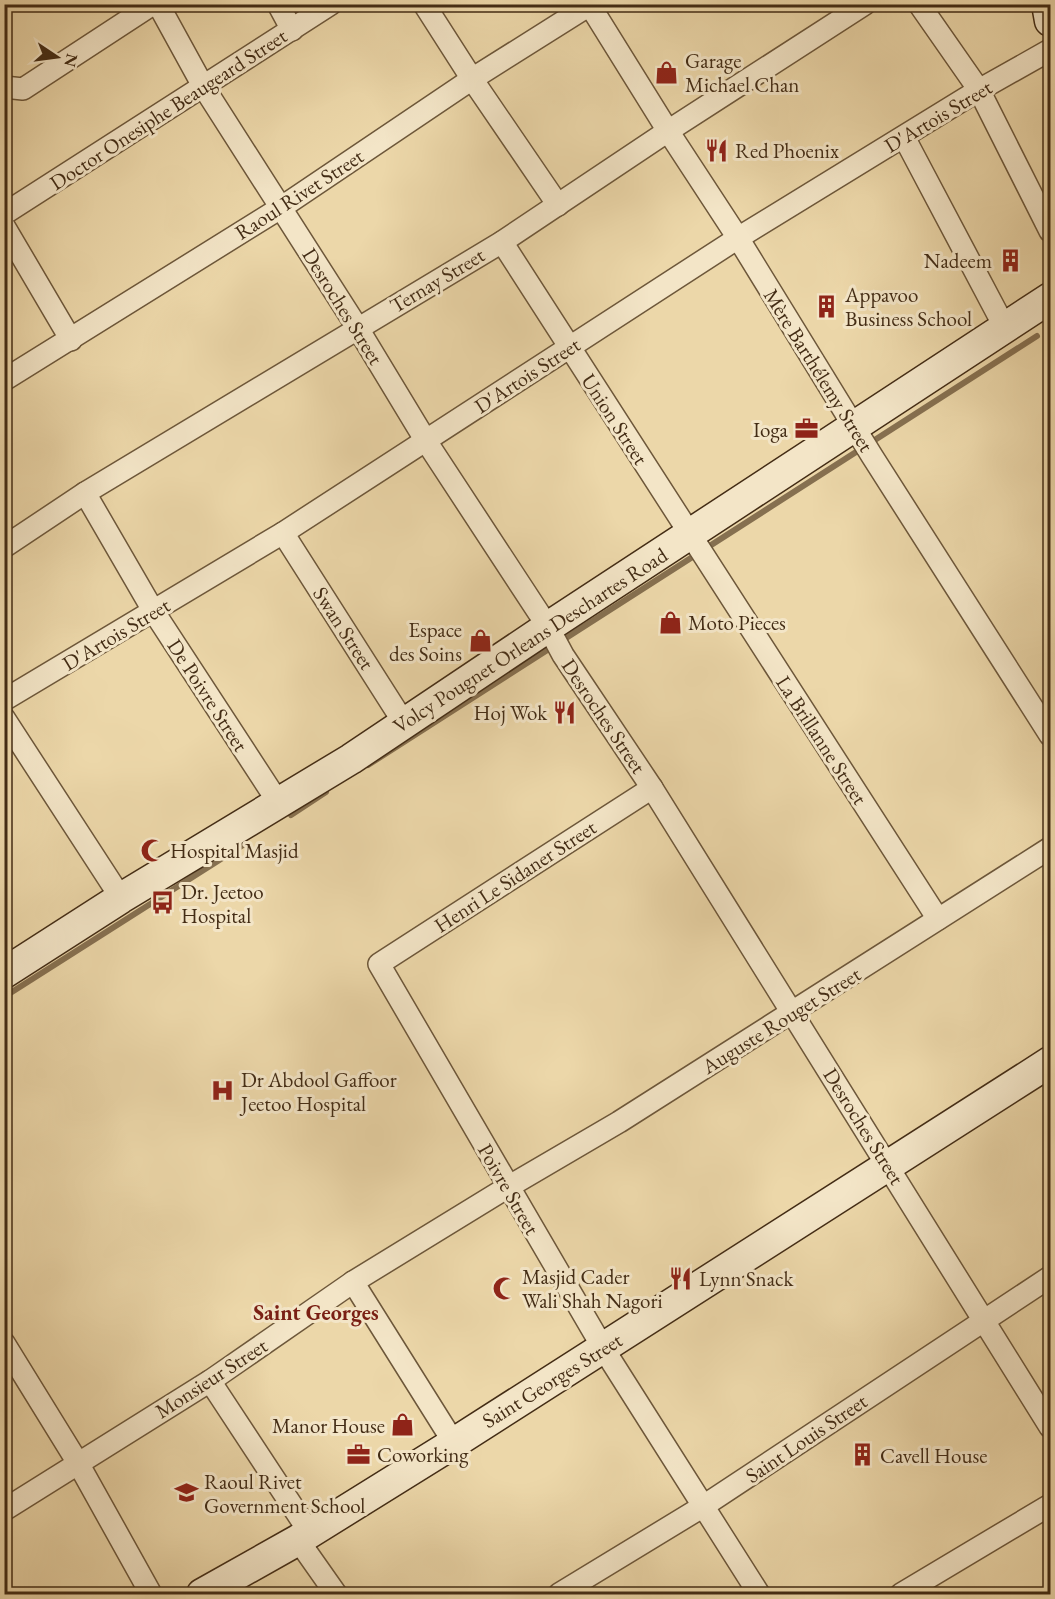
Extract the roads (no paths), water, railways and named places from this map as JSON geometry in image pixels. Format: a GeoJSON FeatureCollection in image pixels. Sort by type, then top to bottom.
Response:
{"type":"FeatureCollection","features":[{"type":"Feature","properties":{"kind":"main road"},"geometry":{"type":"LineString","coordinates":[[1047,4],[1050,21]]}},
{"type":"Feature","properties":{"kind":"main road","name":"Volcy Pougnet Orleans Deschartes Road"},"geometry":{"type":"LineString","coordinates":[[4,973],[121,898],[351,759],[548,627],[1047,301]]}},
{"type":"Feature","properties":{"kind":"main road","name":"Saint Georges Street"},"geometry":{"type":"LineString","coordinates":[[202,1594],[304,1536],[454,1443],[1050,1062]]}},
{"type":"Feature","properties":{"kind":"street"},"geometry":{"type":"LineString","coordinates":[[4,87],[23,89],[153,4]]}},
{"type":"Feature","properties":{"kind":"street","name":"Desroches Street"},"geometry":{"type":"LineString","coordinates":[[158,4],[203,86],[282,207],[426,441],[548,627],[562,655],[652,788],[1050,1427]]}},
{"type":"Feature","properties":{"kind":"street"},"geometry":{"type":"LineString","coordinates":[[278,4],[292,30]]}},
{"type":"Feature","properties":{"kind":"street","name":"Doctor Onesiphe Beaugeard Street"},"geometry":{"type":"LineString","coordinates":[[4,214],[331,4]]}},
{"type":"Feature","properties":{"kind":"street"},"geometry":{"type":"LineString","coordinates":[[424,4],[558,205]]}},
{"type":"Feature","properties":{"kind":"street","name":"Ternay Street"},"geometry":{"type":"LineString","coordinates":[[4,547],[85,494],[357,327],[502,242],[668,131],[865,4]]}},
{"type":"Feature","properties":{"kind":"street"},"geometry":{"type":"LineString","coordinates":[[920,4],[979,90],[1050,231]]}},
{"type":"Feature","properties":{"kind":"street","name":"Raoul Rivet Street"},"geometry":{"type":"LineString","coordinates":[[4,380],[282,207],[472,79],[590,5]]}},
{"type":"Feature","properties":{"kind":"street","name":"Mère Barthélemy Street"},"geometry":{"type":"LineString","coordinates":[[590,5],[738,238],[872,456],[1050,735]]}},
{"type":"Feature","properties":{"kind":"street","name":"D'Artois Street"},"geometry":{"type":"LineString","coordinates":[[4,700],[283,533],[738,238],[979,90],[1050,50]]}},
{"type":"Feature","properties":{"kind":"street"},"geometry":{"type":"LineString","coordinates":[[904,137],[1005,328]]}},
{"type":"Feature","properties":{"kind":"street"},"geometry":{"type":"LineString","coordinates":[[4,226],[71,340]]}},
{"type":"Feature","properties":{"kind":"street","name":"Union Street"},"geometry":{"type":"LineString","coordinates":[[502,242],[706,561]]}},
{"type":"Feature","properties":{"kind":"street","name":"De Poivre Street"},"geometry":{"type":"LineString","coordinates":[[85,494],[154,612],[278,802]]}},
{"type":"Feature","properties":{"kind":"street","name":"Swan Street"},"geometry":{"type":"LineString","coordinates":[[283,533],[404,723]]}},
{"type":"Feature","properties":{"kind":"street","name":"La Brillanne Street"},"geometry":{"type":"LineString","coordinates":[[706,561],[938,919]]}},
{"type":"Feature","properties":{"kind":"street"},"geometry":{"type":"LineString","coordinates":[[4,718],[121,898]]}},
{"type":"Feature","properties":{"kind":"street","name":"Henri Le Sidaner Street"},"geometry":{"type":"LineString","coordinates":[[379,964],[652,788]]}},
{"type":"Feature","properties":{"kind":"street","name":"Auguste Rouget Street"},"geometry":{"type":"LineString","coordinates":[[508,1188],[620,1122],[793,1014],[1050,848]]}},
{"type":"Feature","properties":{"kind":"street","name":"Poivre Street"},"geometry":{"type":"LineString","coordinates":[[379,964],[603,1348],[759,1594]]}},
{"type":"Feature","properties":{"kind":"street","name":"Monsieur Street"},"geometry":{"type":"LineString","coordinates":[[4,1510],[210,1381],[354,1282],[508,1188]]}},
{"type":"Feature","properties":{"kind":"street","name":"Saint Louis Street"},"geometry":{"type":"LineString","coordinates":[[559,1594],[702,1507],[1050,1277]]}},
{"type":"Feature","properties":{"kind":"street"},"geometry":{"type":"LineString","coordinates":[[354,1282],[454,1443]]}},
{"type":"Feature","properties":{"kind":"street"},"geometry":{"type":"LineString","coordinates":[[4,1343],[78,1463],[151,1594]]}},
{"type":"Feature","properties":{"kind":"street"},"geometry":{"type":"LineString","coordinates":[[210,1381],[304,1536],[336,1594]]}},
{"type":"Feature","properties":{"kind":"street"},"geometry":{"type":"LineString","coordinates":[[901,1594],[1050,1505]]}},
{"type":"Feature","properties":{"kind":"waterway"},"geometry":{"type":"LineString","coordinates":[[368,765],[1037,336]]}},
{"type":"Feature","properties":{"kind":"waterway"},"geometry":{"type":"LineString","coordinates":[[291,815],[326,792]]}},
{"type":"Feature","properties":{"kind":"waterway"},"geometry":{"type":"LineString","coordinates":[[4,997],[243,845]]}},
{"type":"Feature","properties":{"kind":"place","name":"Garage Michael Chan"},"geometry":{"type":"Point","coordinates":[667,72]}},
{"type":"Feature","properties":{"kind":"place","name":"Red Phoenix"},"geometry":{"type":"Point","coordinates":[717,150]}},
{"type":"Feature","properties":{"kind":"place","name":"Nadeem"},"geometry":{"type":"Point","coordinates":[1010,260]}},
{"type":"Feature","properties":{"kind":"place","name":"Appavoo Business School"},"geometry":{"type":"Point","coordinates":[827,306]}},
{"type":"Feature","properties":{"kind":"place","name":"Ioga"},"geometry":{"type":"Point","coordinates":[806,429]}},
{"type":"Feature","properties":{"kind":"place","name":"Moto Pieces"},"geometry":{"type":"Point","coordinates":[670,622]}},
{"type":"Feature","properties":{"kind":"place","name":"Espace des Soins"},"geometry":{"type":"Point","coordinates":[480,641]}},
{"type":"Feature","properties":{"kind":"place","name":"Hoj Wok"},"geometry":{"type":"Point","coordinates":[565,712]}},
{"type":"Feature","properties":{"kind":"place","name":"Hospital Masjid"},"geometry":{"type":"Point","coordinates":[152,850]}},
{"type":"Feature","properties":{"kind":"place","name":"Dr. Jeetoo Hospital"},"geometry":{"type":"Point","coordinates":[163,903]}},
{"type":"Feature","properties":{"kind":"place","name":"Dr Abdool Gaffoor Jeetoo Hospital"},"geometry":{"type":"Point","coordinates":[223,1091]}},
{"type":"Feature","properties":{"kind":"place","name":"Lynn Snack"},"geometry":{"type":"Point","coordinates":[681,1278]}},
{"type":"Feature","properties":{"kind":"place","name":"Masjid Cader Wali Shah Nagori"},"geometry":{"type":"Point","coordinates":[504,1288]}},
{"type":"Feature","properties":{"kind":"place","name":"Manor House"},"geometry":{"type":"Point","coordinates":[403,1425]}},
{"type":"Feature","properties":{"kind":"place","name":"Coworking"},"geometry":{"type":"Point","coordinates":[359,1454]}},
{"type":"Feature","properties":{"kind":"place","name":"Cavell House"},"geometry":{"type":"Point","coordinates":[862,1455]}},
{"type":"Feature","properties":{"kind":"place","name":"Raoul Rivet Government School"},"geometry":{"type":"Point","coordinates":[186,1493]}},
{"type":"Feature","properties":{"kind":"district","name":"Saint Georges"},"geometry":{"type":"Point","coordinates":[316,1312]}}]}
